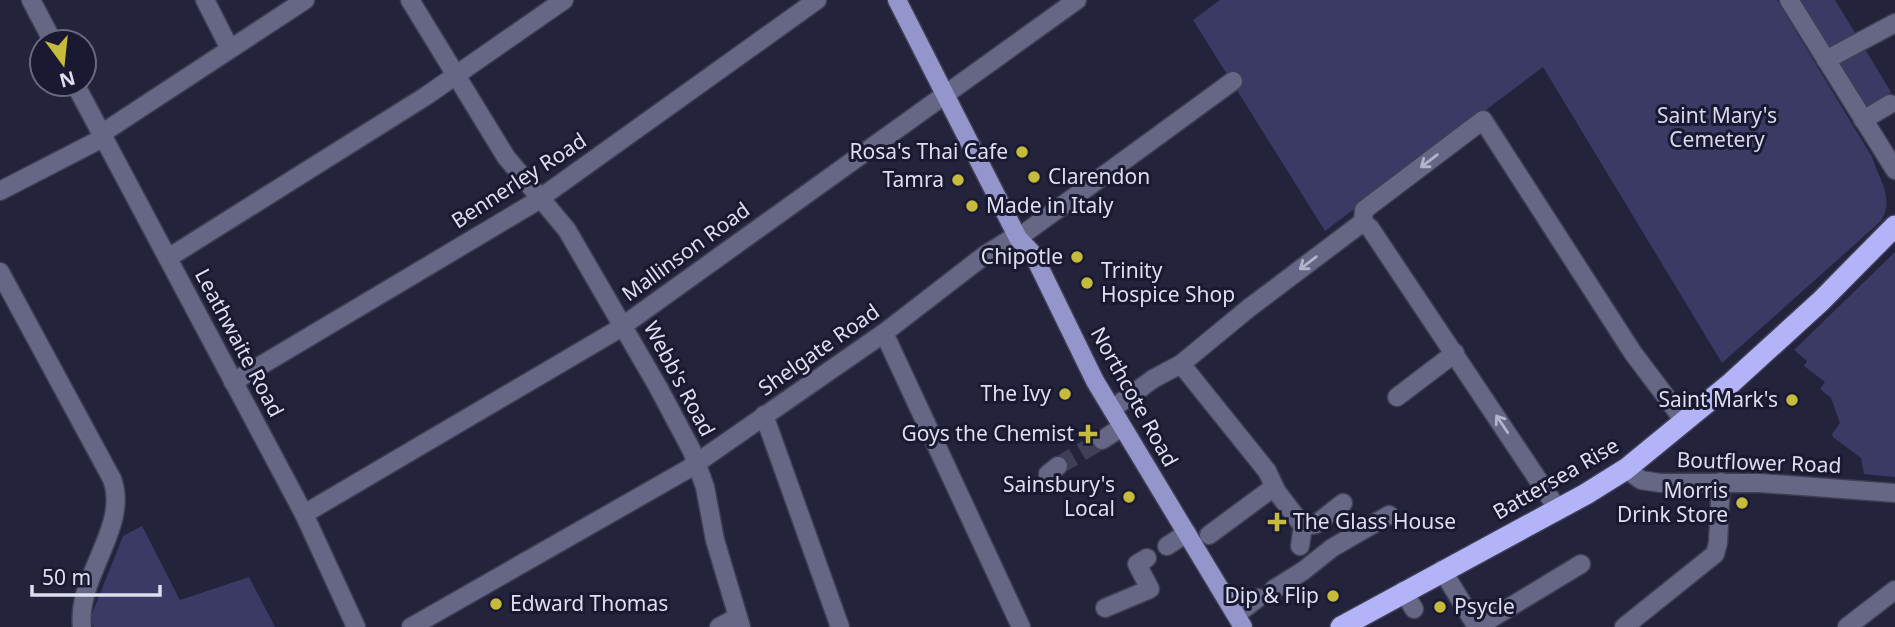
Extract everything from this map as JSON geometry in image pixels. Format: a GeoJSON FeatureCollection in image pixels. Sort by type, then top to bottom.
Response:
{"type":"FeatureCollection","features":[{"type":"Feature","properties":{"kind":"highway","name":"Battersea Rise"},"geometry":{"type":"LineString","coordinates":[[1341,627],[1409,600],[1442,570],[1586,494],[1626,469],[1685,422],[1821,301],[1895,226]]}},
{"type":"Feature","properties":{"kind":"main road","name":"Northcote Road"},"geometry":{"type":"LineString","coordinates":[[897,0],[1018,238],[1033,254],[1095,381],[1239,621]]}},
{"type":"Feature","properties":{"kind":"street"},"geometry":{"type":"LineString","coordinates":[[31,0],[46,28]]}},
{"type":"Feature","properties":{"kind":"street"},"geometry":{"type":"LineString","coordinates":[[205,0],[230,49]]}},
{"type":"Feature","properties":{"kind":"street"},"geometry":{"type":"LineString","coordinates":[[0,191],[97,141],[107,130],[305,0]]}},
{"type":"Feature","properties":{"kind":"street","name":"Webb's Road"},"geometry":{"type":"LineString","coordinates":[[410,0],[506,157],[568,230],[671,411],[696,463],[709,500],[715,540],[740,622]]}},
{"type":"Feature","properties":{"kind":"street"},"geometry":{"type":"LineString","coordinates":[[168,257],[455,77],[564,0]]}},
{"type":"Feature","properties":{"kind":"street","name":"Bennerley Road"},"geometry":{"type":"LineString","coordinates":[[233,382],[540,198],[817,0]]}},
{"type":"Feature","properties":{"kind":"street","name":"Mallinson Road"},"geometry":{"type":"LineString","coordinates":[[304,514],[624,325],[1077,0]]}},
{"type":"Feature","properties":{"kind":"street"},"geometry":{"type":"LineString","coordinates":[[1789,0],[1895,170]]}},
{"type":"Feature","properties":{"kind":"street"},"geometry":{"type":"LineString","coordinates":[[1826,60],[1895,23]]}},
{"type":"Feature","properties":{"kind":"street","name":"Shelgate Road"},"geometry":{"type":"LineString","coordinates":[[411,627],[696,463],[884,333],[985,255],[1011,239],[1018,238],[1233,81]]}},
{"type":"Feature","properties":{"kind":"street","name":"Leathwaite Road"},"geometry":{"type":"LineString","coordinates":[[82,98],[304,514],[356,627]]}},
{"type":"Feature","properties":{"kind":"street"},"geometry":{"type":"LineString","coordinates":[[1863,120],[1890,104]]}},
{"type":"Feature","properties":{"kind":"street"},"geometry":{"type":"LineString","coordinates":[[1111,409],[1153,379],[1181,364],[1354,222],[1364,210],[1483,120],[1644,368],[1685,422]]}},
{"type":"Feature","properties":{"kind":"street"},"geometry":{"type":"LineString","coordinates":[[1354,222],[1370,228],[1557,508]]}},
{"type":"Feature","properties":{"kind":"street"},"geometry":{"type":"LineString","coordinates":[[0,272],[115,491],[114,513],[85,592],[81,611],[82,627]]}},
{"type":"Feature","properties":{"kind":"street"},"geometry":{"type":"LineString","coordinates":[[884,333],[1021,627]]}},
{"type":"Feature","properties":{"kind":"street"},"geometry":{"type":"LineString","coordinates":[[1397,397],[1455,353]]}},
{"type":"Feature","properties":{"kind":"street"},"geometry":{"type":"LineString","coordinates":[[1181,364],[1267,471],[1274,487],[1303,526],[1300,546]]}},
{"type":"Feature","properties":{"kind":"street"},"geometry":{"type":"LineString","coordinates":[[764,415],[841,627]]}},
{"type":"Feature","properties":{"kind":"street"},"geometry":{"type":"LineString","coordinates":[[1102,440],[1122,427]]}},
{"type":"Feature","properties":{"kind":"street","name":"Boutflower Road"},"geometry":{"type":"LineString","coordinates":[[1626,469],[1641,480],[1660,483],[1721,482],[1895,493]]}},
{"type":"Feature","properties":{"kind":"street"},"geometry":{"type":"LineString","coordinates":[[1624,627],[1715,554],[1721,482]]}},
{"type":"Feature","properties":{"kind":"street"},"geometry":{"type":"LineString","coordinates":[[1209,535],[1274,487]]}},
{"type":"Feature","properties":{"kind":"street"},"geometry":{"type":"LineString","coordinates":[[1303,526],[1316,524],[1343,503]]}},
{"type":"Feature","properties":{"kind":"street"},"geometry":{"type":"LineString","coordinates":[[1274,589],[1330,550],[1389,515]]}},
{"type":"Feature","properties":{"kind":"street"},"geometry":{"type":"LineString","coordinates":[[1167,546],[1188,533]]}},
{"type":"Feature","properties":{"kind":"street"},"geometry":{"type":"LineString","coordinates":[[1105,608],[1150,589],[1137,564],[1147,558]]}},
{"type":"Feature","properties":{"kind":"street"},"geometry":{"type":"LineString","coordinates":[[1442,570],[1477,627],[1581,564]]}},
{"type":"Feature","properties":{"kind":"street"},"geometry":{"type":"LineString","coordinates":[[1847,627],[1895,590]]}},
{"type":"Feature","properties":{"kind":"street"},"geometry":{"type":"LineString","coordinates":[[1239,621],[1258,598]]}},
{"type":"Feature","properties":{"kind":"street"},"geometry":{"type":"LineString","coordinates":[[719,627],[740,622]]}},
{"type":"Feature","properties":{"kind":"green space","name":"Saint Mary's Cemetery"},"geometry":{"type":"Polygon","coordinates":[[[1220,0],[1777,0],[1872,157],[1886,197],[1885,213],[1881,221],[1722,363],[1543,67],[1325,231],[1193,20],[1220,0]]]}},
{"type":"Feature","properties":{"kind":"green space"},"geometry":{"type":"Polygon","coordinates":[[[1800,0],[1835,0],[1891,92],[1866,110],[1800,0]]]}},
{"type":"Feature","properties":{"kind":"green space"},"geometry":{"type":"Polygon","coordinates":[[[1895,252],[1895,477],[1864,474],[1861,458],[1833,437],[1832,434],[1840,423],[1831,398],[1820,389],[1825,382],[1804,366],[1807,361],[1794,350],[1895,252]]]}},
{"type":"Feature","properties":{"kind":"green space"},"geometry":{"type":"Polygon","coordinates":[[[142,526],[180,600],[249,577],[275,627],[94,627],[90,619],[123,536],[142,526]]]}},
{"type":"Feature","properties":{"kind":"tunnel"},"geometry":{"type":"LineString","coordinates":[[1058,466],[1102,440]]}},
{"type":"Feature","properties":{"kind":"place","name":"Rosa's Thai Cafe"},"geometry":{"type":"Point","coordinates":[1022,152]}},
{"type":"Feature","properties":{"kind":"place","name":"Clarendon"},"geometry":{"type":"Point","coordinates":[1034,177]}},
{"type":"Feature","properties":{"kind":"place","name":"Tamra"},"geometry":{"type":"Point","coordinates":[958,180]}},
{"type":"Feature","properties":{"kind":"place","name":"Made in Italy"},"geometry":{"type":"Point","coordinates":[972,206]}},
{"type":"Feature","properties":{"kind":"place","name":"Chipotle"},"geometry":{"type":"Point","coordinates":[1077,257]}},
{"type":"Feature","properties":{"kind":"place","name":"Trinity Hospice Shop"},"geometry":{"type":"Point","coordinates":[1087,283]}},
{"type":"Feature","properties":{"kind":"place","name":"The Ivy"},"geometry":{"type":"Point","coordinates":[1065,394]}},
{"type":"Feature","properties":{"kind":"place","name":"Saint Mark's"},"geometry":{"type":"Point","coordinates":[1792,400]}},
{"type":"Feature","properties":{"kind":"place","name":"Goys the Chemist"},"geometry":{"type":"Point","coordinates":[1088,434]}},
{"type":"Feature","properties":{"kind":"place","name":"Sainsbury's Local"},"geometry":{"type":"Point","coordinates":[1129,497]}},
{"type":"Feature","properties":{"kind":"place","name":"Morris Drink Store"},"geometry":{"type":"Point","coordinates":[1742,503]}},
{"type":"Feature","properties":{"kind":"place","name":"The Glass House"},"geometry":{"type":"Point","coordinates":[1277,522]}},
{"type":"Feature","properties":{"kind":"place","name":"Dip & Flip"},"geometry":{"type":"Point","coordinates":[1333,596]}},
{"type":"Feature","properties":{"kind":"place","name":"Edward Thomas"},"geometry":{"type":"Point","coordinates":[496,604]}},
{"type":"Feature","properties":{"kind":"place","name":"Psycle"},"geometry":{"type":"Point","coordinates":[1440,607]}}]}
